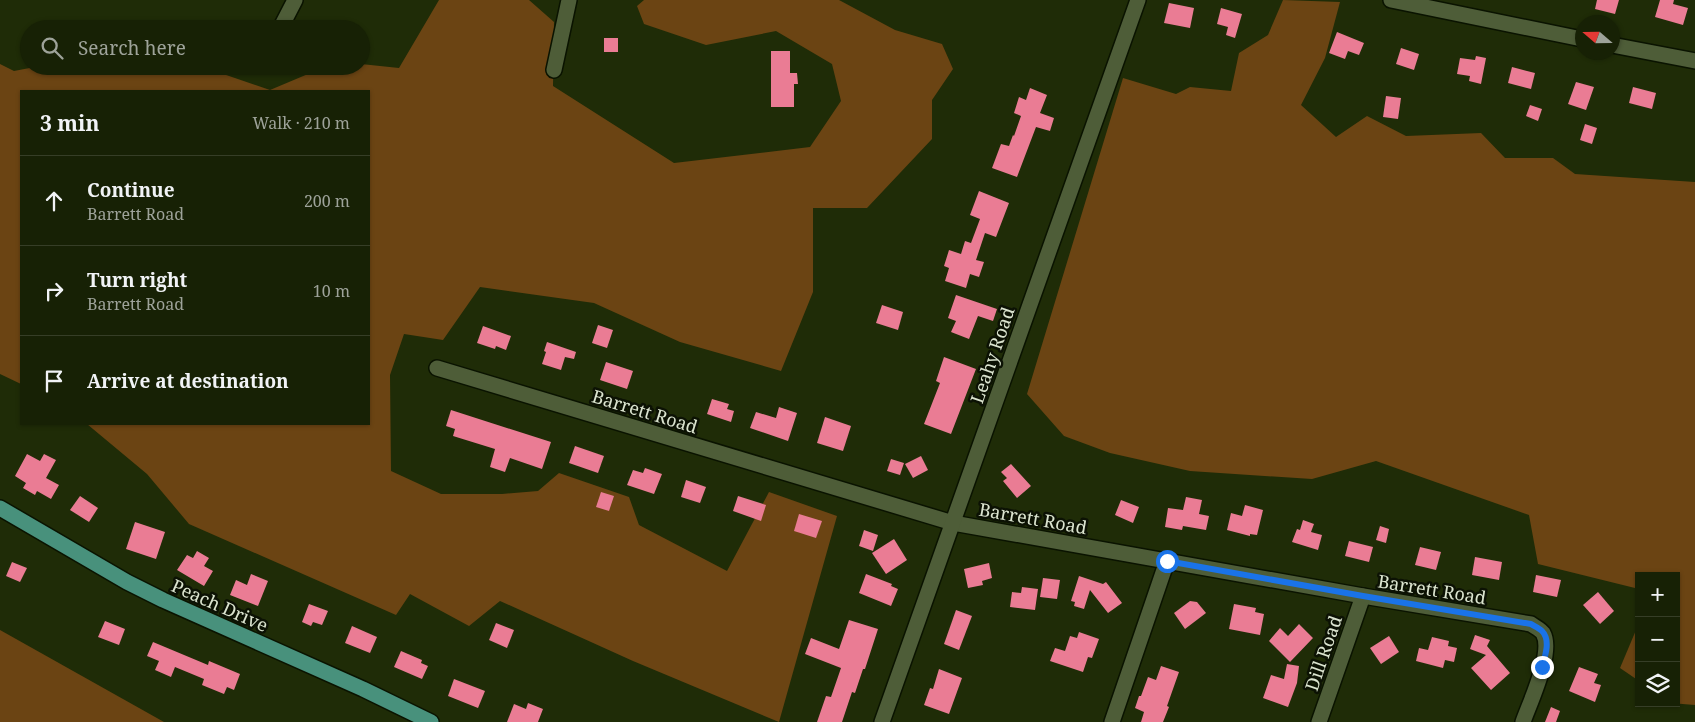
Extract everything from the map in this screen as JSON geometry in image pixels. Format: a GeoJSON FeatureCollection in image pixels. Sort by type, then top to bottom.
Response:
{"type":"FeatureCollection","features":[{"type":"Feature","properties":{"kind":"main road","name":"Peach Drive"},"geometry":{"type":"LineString","coordinates":[[0,508],[127,582],[163,600],[363,689],[431,722]]}},
{"type":"Feature","properties":{"kind":"street"},"geometry":{"type":"LineString","coordinates":[[285,20],[295,0]]}},
{"type":"Feature","properties":{"kind":"street"},"geometry":{"type":"LineString","coordinates":[[554,70],[569,0]]}},
{"type":"Feature","properties":{"kind":"street","name":"Leahy Road"},"geometry":{"type":"LineString","coordinates":[[882,722],[1138,0]]}},
{"type":"Feature","properties":{"kind":"street"},"geometry":{"type":"LineString","coordinates":[[1391,0],[1575,38]]}},
{"type":"Feature","properties":{"kind":"street"},"geometry":{"type":"LineString","coordinates":[[1620,47],[1695,61]]}},
{"type":"Feature","properties":{"kind":"street","name":"Barrett Road"},"geometry":{"type":"LineString","coordinates":[[437,368],[953,523],[1531,624],[1542,631],[1546,639],[1546,651],[1523,722]]}},
{"type":"Feature","properties":{"kind":"street"},"geometry":{"type":"LineString","coordinates":[[1112,722],[1167,561]]}},
{"type":"Feature","properties":{"kind":"street","name":"Dill Road"},"geometry":{"type":"LineString","coordinates":[[1319,722],[1363,596]]}},
{"type":"Feature","properties":{"kind":"shaded area"},"geometry":{"type":"Polygon","coordinates":[[[439,0],[529,0],[554,22],[553,86],[674,163],[810,147],[841,101],[832,64],[776,31],[706,45],[644,24],[637,6],[644,0],[839,0],[895,30],[942,44],[953,69],[932,100],[932,139],[867,208],[813,208],[813,292],[781,371],[680,342],[594,303],[480,287],[443,340],[404,334],[390,375],[391,471],[441,494],[502,494],[538,491],[559,473],[629,497],[639,525],[727,571],[769,492],[837,516],[779,722],[633,661],[500,601],[469,626],[410,594],[396,615],[189,524],[147,474],[88,425],[370,425],[370,90],[270,90],[306,75],[370,75],[370,65],[399,68],[439,0]]]}},
{"type":"Feature","properties":{"kind":"shaded area"},"geometry":{"type":"Polygon","coordinates":[[[1283,0],[1340,2],[1325,58],[1301,105],[1336,137],[1367,116],[1406,136],[1481,133],[1505,158],[1553,158],[1575,174],[1695,182],[1695,705],[1680,704],[1680,572],[1635,572],[1635,588],[1538,564],[1529,515],[1376,461],[1312,479],[1190,471],[1110,453],[1064,436],[1027,394],[1123,78],[1176,94],[1190,87],[1231,91],[1239,53],[1268,35],[1283,0]]]}},
{"type":"Feature","properties":{"kind":"shaded area"},"geometry":{"type":"Polygon","coordinates":[[[0,64],[14,71],[20,70],[20,75],[226,75],[270,90],[20,90],[20,384],[0,374],[0,64]]]}},
{"type":"Feature","properties":{"kind":"shaded area"},"geometry":{"type":"Polygon","coordinates":[[[0,630],[164,722],[0,722],[0,630]]]}},
{"type":"Feature","properties":{"kind":"shaded area"},"geometry":{"type":"Polygon","coordinates":[[[1635,632],[1635,678],[1620,668],[1635,632]]]}},
{"type":"Feature","properties":{"kind":"building"},"geometry":{"type":"Polygon","coordinates":[[[1597,0],[1619,0],[1615,14],[1595,9],[1597,0]]]}},
{"type":"Feature","properties":{"kind":"building"},"geometry":{"type":"Polygon","coordinates":[[[1660,0],[1674,0],[1673,4],[1688,8],[1683,25],[1655,17],[1660,0]]]}},
{"type":"Feature","properties":{"kind":"building"},"geometry":{"type":"Polygon","coordinates":[[[1169,3],[1194,8],[1190,28],[1164,23],[1169,3]]]}},
{"type":"Feature","properties":{"kind":"building"},"geometry":{"type":"Polygon","coordinates":[[[1221,8],[1242,14],[1235,38],[1226,35],[1228,27],[1217,24],[1221,8]]]}},
{"type":"Feature","properties":{"kind":"building"},"geometry":{"type":"Polygon","coordinates":[[[1337,32],[1364,43],[1359,55],[1348,51],[1345,59],[1329,53],[1337,32]]]}},
{"type":"Feature","properties":{"kind":"building"},"geometry":{"type":"Polygon","coordinates":[[[604,38],[618,38],[618,52],[604,52],[604,38]]]}},
{"type":"Feature","properties":{"kind":"building"},"geometry":{"type":"Polygon","coordinates":[[[1401,48],[1419,54],[1414,70],[1396,64],[1401,48]]]}},
{"type":"Feature","properties":{"kind":"building"},"geometry":{"type":"Polygon","coordinates":[[[771,51],[790,51],[790,73],[797,73],[798,84],[794,84],[794,107],[771,107],[771,51]]]}},
{"type":"Feature","properties":{"kind":"building"},"geometry":{"type":"Polygon","coordinates":[[[1476,56],[1486,58],[1481,84],[1469,81],[1470,76],[1457,74],[1460,58],[1475,60],[1476,56]]]}},
{"type":"Feature","properties":{"kind":"building"},"geometry":{"type":"Polygon","coordinates":[[[1512,67],[1535,73],[1531,89],[1508,83],[1512,67]]]}},
{"type":"Feature","properties":{"kind":"building"},"geometry":{"type":"Polygon","coordinates":[[[1576,82],[1594,87],[1586,110],[1568,104],[1576,82]]]}},
{"type":"Feature","properties":{"kind":"building"},"geometry":{"type":"Polygon","coordinates":[[[1633,87],[1656,93],[1652,109],[1629,103],[1633,87]]]}},
{"type":"Feature","properties":{"kind":"building"},"geometry":{"type":"Polygon","coordinates":[[[1030,88],[1047,95],[1040,113],[1054,118],[1050,131],[1036,127],[1017,177],[992,168],[1001,144],[1009,146],[1014,136],[1021,116],[1014,113],[1019,97],[1026,100],[1030,88]]]}},
{"type":"Feature","properties":{"kind":"building"},"geometry":{"type":"Polygon","coordinates":[[[1386,96],[1401,98],[1398,119],[1383,117],[1386,96]]]}},
{"type":"Feature","properties":{"kind":"building"},"geometry":{"type":"Polygon","coordinates":[[[1530,105],[1542,109],[1538,121],[1526,116],[1530,105]]]}},
{"type":"Feature","properties":{"kind":"building"},"geometry":{"type":"Polygon","coordinates":[[[1585,124],[1597,128],[1592,144],[1580,140],[1585,124]]]}},
{"type":"Feature","properties":{"kind":"building"},"geometry":{"type":"Polygon","coordinates":[[[979,191],[1009,203],[996,237],[985,233],[976,260],[984,262],[979,277],[970,274],[966,288],[945,281],[949,268],[944,266],[949,250],[961,254],[965,241],[971,243],[980,219],[970,215],[979,191]]]}},
{"type":"Feature","properties":{"kind":"building"},"geometry":{"type":"Polygon","coordinates":[[[956,295],[997,309],[993,321],[978,316],[969,339],[951,332],[956,321],[948,318],[956,295]]]}},
{"type":"Feature","properties":{"kind":"building"},"geometry":{"type":"Polygon","coordinates":[[[882,305],[903,312],[898,330],[876,323],[882,305]]]}},
{"type":"Feature","properties":{"kind":"building"},"geometry":{"type":"Polygon","coordinates":[[[598,325],[613,330],[607,348],[592,343],[598,325]]]}},
{"type":"Feature","properties":{"kind":"building"},"geometry":{"type":"Polygon","coordinates":[[[483,326],[511,336],[506,350],[496,346],[495,349],[477,343],[483,326]]]}},
{"type":"Feature","properties":{"kind":"building"},"geometry":{"type":"Polygon","coordinates":[[[547,342],[576,352],[574,359],[565,357],[561,370],[542,364],[547,342]]]}},
{"type":"Feature","properties":{"kind":"building"},"geometry":{"type":"Polygon","coordinates":[[[944,357],[976,369],[951,434],[924,424],[940,383],[936,381],[944,357]]]}},
{"type":"Feature","properties":{"kind":"building"},"geometry":{"type":"Polygon","coordinates":[[[606,362],[633,371],[627,389],[600,380],[606,362]]]}},
{"type":"Feature","properties":{"kind":"building"},"geometry":{"type":"Polygon","coordinates":[[[712,399],[729,404],[727,409],[734,411],[731,422],[707,414],[712,399]]]}},
{"type":"Feature","properties":{"kind":"building"},"geometry":{"type":"Polygon","coordinates":[[[779,407],[797,413],[788,441],[750,428],[756,412],[776,418],[779,407]]]}},
{"type":"Feature","properties":{"kind":"building"},"geometry":{"type":"Polygon","coordinates":[[[451,410],[551,442],[542,469],[510,458],[505,472],[490,467],[495,449],[453,436],[455,429],[446,426],[451,410]]]}},
{"type":"Feature","properties":{"kind":"building"},"geometry":{"type":"Polygon","coordinates":[[[825,417],[851,426],[843,451],[817,443],[825,417]]]}},
{"type":"Feature","properties":{"kind":"building"},"geometry":{"type":"Polygon","coordinates":[[[575,446],[604,456],[598,473],[569,463],[575,446]]]}},
{"type":"Feature","properties":{"kind":"building"},"geometry":{"type":"Polygon","coordinates":[[[27,454],[40,461],[44,454],[56,460],[46,478],[59,485],[51,499],[37,491],[35,495],[23,488],[26,483],[15,476],[27,454]]]}},
{"type":"Feature","properties":{"kind":"building"},"geometry":{"type":"Polygon","coordinates":[[[921,456],[928,470],[913,478],[905,464],[921,456]]]}},
{"type":"Feature","properties":{"kind":"building"},"geometry":{"type":"Polygon","coordinates":[[[891,459],[904,463],[900,475],[887,471],[891,459]]]}},
{"type":"Feature","properties":{"kind":"building"},"geometry":{"type":"Polygon","coordinates":[[[1011,464],[1031,486],[1017,498],[1003,481],[1007,478],[1001,472],[1011,464]]]}},
{"type":"Feature","properties":{"kind":"building"},"geometry":{"type":"Polygon","coordinates":[[[645,468],[662,474],[654,494],[627,485],[633,470],[643,473],[645,468]]]}},
{"type":"Feature","properties":{"kind":"building"},"geometry":{"type":"Polygon","coordinates":[[[686,480],[706,487],[700,503],[681,497],[686,480]]]}},
{"type":"Feature","properties":{"kind":"building"},"geometry":{"type":"Polygon","coordinates":[[[601,492],[614,496],[609,511],[596,507],[601,492]]]}},
{"type":"Feature","properties":{"kind":"building"},"geometry":{"type":"Polygon","coordinates":[[[80,496],[98,508],[89,522],[70,510],[80,496]]]}},
{"type":"Feature","properties":{"kind":"building"},"geometry":{"type":"Polygon","coordinates":[[[738,496],[766,505],[761,521],[733,511],[738,496]]]}},
{"type":"Feature","properties":{"kind":"building"},"geometry":{"type":"Polygon","coordinates":[[[1186,497],[1202,500],[1199,514],[1209,516],[1206,530],[1183,526],[1182,530],[1165,527],[1168,508],[1183,510],[1186,497]]]}},
{"type":"Feature","properties":{"kind":"building"},"geometry":{"type":"Polygon","coordinates":[[[1121,500],[1139,507],[1133,523],[1115,515],[1121,500]]]}},
{"type":"Feature","properties":{"kind":"building"},"geometry":{"type":"Polygon","coordinates":[[[1245,505],[1263,510],[1257,535],[1250,534],[1250,536],[1227,530],[1231,513],[1242,516],[1245,505]]]}},
{"type":"Feature","properties":{"kind":"building"},"geometry":{"type":"Polygon","coordinates":[[[799,514],[822,521],[816,538],[794,531],[799,514]]]}},
{"type":"Feature","properties":{"kind":"building"},"geometry":{"type":"Polygon","coordinates":[[[1303,520],[1314,524],[1311,532],[1322,535],[1318,550],[1292,542],[1297,529],[1300,530],[1303,520]]]}},
{"type":"Feature","properties":{"kind":"building"},"geometry":{"type":"Polygon","coordinates":[[[135,522],[165,532],[156,559],[126,549],[135,522]]]}},
{"type":"Feature","properties":{"kind":"building"},"geometry":{"type":"Polygon","coordinates":[[[1380,526],[1389,529],[1386,543],[1376,540],[1380,526]]]}},
{"type":"Feature","properties":{"kind":"building"},"geometry":{"type":"Polygon","coordinates":[[[864,530],[878,535],[873,551],[859,546],[864,530]]]}},
{"type":"Feature","properties":{"kind":"building"},"geometry":{"type":"Polygon","coordinates":[[[894,539],[907,560],[886,574],[872,553],[894,539]]]}},
{"type":"Feature","properties":{"kind":"building"},"geometry":{"type":"Polygon","coordinates":[[[1349,541],[1373,547],[1369,562],[1345,556],[1349,541]]]}},
{"type":"Feature","properties":{"kind":"building"},"geometry":{"type":"Polygon","coordinates":[[[1420,547],[1441,552],[1436,570],[1415,565],[1420,547]]]}},
{"type":"Feature","properties":{"kind":"building"},"geometry":{"type":"Polygon","coordinates":[[[197,551],[209,558],[204,566],[213,571],[204,586],[177,570],[187,555],[193,558],[197,551]]]}},
{"type":"Feature","properties":{"kind":"building"},"geometry":{"type":"Polygon","coordinates":[[[1475,557],[1502,562],[1499,580],[1472,575],[1475,557]]]}},
{"type":"Feature","properties":{"kind":"building"},"geometry":{"type":"Polygon","coordinates":[[[12,562],[27,568],[20,582],[6,576],[12,562]]]}},
{"type":"Feature","properties":{"kind":"building"},"geometry":{"type":"Polygon","coordinates":[[[989,563],[992,578],[982,581],[983,585],[968,588],[964,569],[989,563]]]}},
{"type":"Feature","properties":{"kind":"building"},"geometry":{"type":"Polygon","coordinates":[[[251,574],[268,581],[258,606],[230,595],[236,580],[247,585],[251,574]]]}},
{"type":"Feature","properties":{"kind":"building"},"geometry":{"type":"Polygon","coordinates":[[[866,574],[892,584],[891,586],[898,589],[891,606],[859,593],[866,574]]]}},
{"type":"Feature","properties":{"kind":"building"},"geometry":{"type":"Polygon","coordinates":[[[1536,575],[1561,580],[1557,597],[1533,592],[1536,575]]]}},
{"type":"Feature","properties":{"kind":"building"},"geometry":{"type":"Polygon","coordinates":[[[1079,576],[1103,584],[1106,582],[1122,603],[1108,613],[1090,590],[1084,609],[1074,606],[1075,602],[1071,601],[1079,576]]]}},
{"type":"Feature","properties":{"kind":"building"},"geometry":{"type":"Polygon","coordinates":[[[1043,578],[1060,580],[1057,599],[1040,597],[1043,578]]]}},
{"type":"Feature","properties":{"kind":"building"},"geometry":{"type":"Polygon","coordinates":[[[1022,587],[1038,589],[1035,610],[1010,607],[1012,592],[1021,593],[1022,587]]]}},
{"type":"Feature","properties":{"kind":"building"},"geometry":{"type":"Polygon","coordinates":[[[1598,592],[1614,611],[1600,624],[1583,605],[1598,592]]]}},
{"type":"Feature","properties":{"kind":"building"},"geometry":{"type":"Polygon","coordinates":[[[1190,601],[1197,602],[1206,613],[1185,629],[1174,613],[1190,601]]]}},
{"type":"Feature","properties":{"kind":"building"},"geometry":{"type":"Polygon","coordinates":[[[309,604],[328,611],[322,625],[313,622],[311,626],[302,622],[309,604]]]}},
{"type":"Feature","properties":{"kind":"building"},"geometry":{"type":"Polygon","coordinates":[[[1234,604],[1256,608],[1255,612],[1264,614],[1260,635],[1229,629],[1234,604]]]}},
{"type":"Feature","properties":{"kind":"building"},"geometry":{"type":"Polygon","coordinates":[[[956,610],[972,616],[959,650],[944,644],[956,610]]]}},
{"type":"Feature","properties":{"kind":"building"},"geometry":{"type":"Polygon","coordinates":[[[849,620],[878,629],[865,669],[863,669],[855,693],[852,692],[842,722],[817,722],[826,696],[831,697],[841,668],[805,654],[811,638],[839,649],[849,620]]]}},
{"type":"Feature","properties":{"kind":"building"},"geometry":{"type":"Polygon","coordinates":[[[105,621],[125,629],[119,645],[98,637],[105,621]]]}},
{"type":"Feature","properties":{"kind":"building"},"geometry":{"type":"Polygon","coordinates":[[[496,623],[514,630],[507,648],[489,640],[496,623]]]}},
{"type":"Feature","properties":{"kind":"building"},"geometry":{"type":"Polygon","coordinates":[[[1299,624],[1313,638],[1290,662],[1269,641],[1280,628],[1288,636],[1299,624]]]}},
{"type":"Feature","properties":{"kind":"building"},"geometry":{"type":"Polygon","coordinates":[[[352,626],[377,637],[370,653],[345,643],[352,626]]]}},
{"type":"Feature","properties":{"kind":"building"},"geometry":{"type":"Polygon","coordinates":[[[1079,632],[1099,639],[1092,658],[1088,657],[1083,672],[1050,661],[1055,648],[1065,651],[1070,636],[1077,638],[1079,632]]]}},
{"type":"Feature","properties":{"kind":"building"},"geometry":{"type":"Polygon","coordinates":[[[1475,635],[1490,640],[1487,646],[1510,673],[1491,690],[1471,668],[1486,655],[1470,649],[1475,635]]]}},
{"type":"Feature","properties":{"kind":"building"},"geometry":{"type":"Polygon","coordinates":[[[1389,636],[1399,652],[1381,664],[1370,648],[1389,636]]]}},
{"type":"Feature","properties":{"kind":"building"},"geometry":{"type":"Polygon","coordinates":[[[1432,637],[1449,641],[1448,646],[1457,648],[1454,662],[1445,660],[1443,668],[1416,661],[1419,648],[1428,650],[1432,637]]]}},
{"type":"Feature","properties":{"kind":"building"},"geometry":{"type":"Polygon","coordinates":[[[153,642],[208,665],[209,661],[240,674],[234,690],[227,687],[224,694],[202,685],[204,679],[175,667],[171,677],[155,670],[159,661],[147,656],[153,642]]]}},
{"type":"Feature","properties":{"kind":"building"},"geometry":{"type":"Polygon","coordinates":[[[401,651],[422,660],[421,663],[428,666],[422,679],[394,667],[401,651]]]}},
{"type":"Feature","properties":{"kind":"building"},"geometry":{"type":"Polygon","coordinates":[[[1287,664],[1299,666],[1297,683],[1288,707],[1263,698],[1271,675],[1284,679],[1287,664]]]}},
{"type":"Feature","properties":{"kind":"building"},"geometry":{"type":"Polygon","coordinates":[[[1161,666],[1179,672],[1167,706],[1169,707],[1163,722],[1141,722],[1144,712],[1135,708],[1139,696],[1141,696],[1148,677],[1156,680],[1161,666]]]}},
{"type":"Feature","properties":{"kind":"building"},"geometry":{"type":"Polygon","coordinates":[[[1579,667],[1598,674],[1594,683],[1601,685],[1595,702],[1569,691],[1579,667]]]}},
{"type":"Feature","properties":{"kind":"building"},"geometry":{"type":"Polygon","coordinates":[[[939,669],[962,678],[949,714],[924,705],[930,688],[933,689],[939,669]]]}},
{"type":"Feature","properties":{"kind":"building"},"geometry":{"type":"Polygon","coordinates":[[[454,679],[485,691],[478,708],[448,696],[454,679]]]}},
{"type":"Feature","properties":{"kind":"building"},"geometry":{"type":"Polygon","coordinates":[[[528,703],[543,709],[538,722],[507,722],[514,704],[526,709],[528,703]]]}},
{"type":"Feature","properties":{"kind":"building"},"geometry":{"type":"Polygon","coordinates":[[[1551,707],[1560,711],[1556,722],[1545,722],[1551,707]]]}},
{"type":"Feature","properties":{"kind":"route"},"geometry":{"type":"LineString","coordinates":[[1167,561],[1531,624],[1542,631],[1546,639],[1546,651],[1542,667]]}}]}
